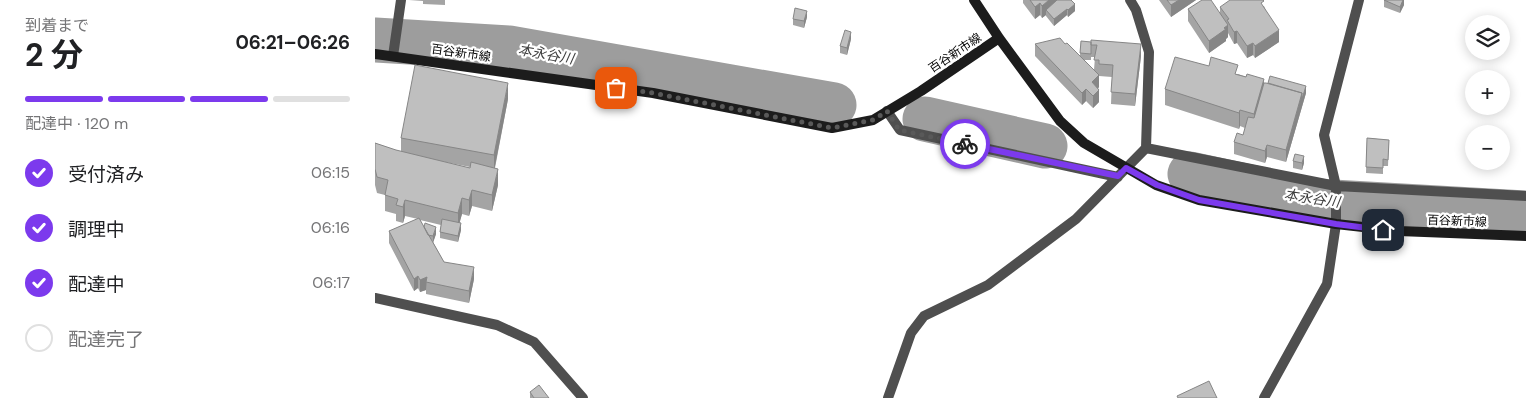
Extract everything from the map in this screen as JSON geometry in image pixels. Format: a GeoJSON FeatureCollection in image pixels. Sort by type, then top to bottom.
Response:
{"type":"FeatureCollection","features":[{"type":"Feature","properties":{"kind":"main road"},"geometry":{"type":"LineString","coordinates":[[974,0],[999,38]]}},
{"type":"Feature","properties":{"kind":"main road","name":"百谷新市線"},"geometry":{"type":"LineString","coordinates":[[375,54],[653,93],[832,128],[873,120],[921,91],[999,38],[1059,121],[1084,143],[1157,185],[1199,200],[1336,224],[1399,231],[1526,236]]}},
{"type":"Feature","properties":{"kind":"street"},"geometry":{"type":"LineString","coordinates":[[393,56],[401,0]]}},
{"type":"Feature","properties":{"kind":"street"},"geometry":{"type":"LineString","coordinates":[[888,398],[911,333],[924,316],[988,285],[1077,219],[1146,148],[1149,52],[1131,0]]}},
{"type":"Feature","properties":{"kind":"street"},"geometry":{"type":"LineString","coordinates":[[1264,398],[1327,284],[1336,224],[1336,186],[1324,135],[1359,0]]}},
{"type":"Feature","properties":{"kind":"street"},"geometry":{"type":"LineString","coordinates":[[887,111],[899,130],[1118,176]]}},
{"type":"Feature","properties":{"kind":"street"},"geometry":{"type":"LineString","coordinates":[[1146,148],[1336,186],[1526,196]]}},
{"type":"Feature","properties":{"kind":"street"},"geometry":{"type":"LineString","coordinates":[[375,298],[497,325],[534,342],[583,398]]}},
{"type":"Feature","properties":{"kind":"building"},"geometry":{"type":"Polygon","coordinates":[[[1030,0],[1049,0],[1042,6],[1040,3],[1035,7],[1030,0]]]}},
{"type":"Feature","properties":{"kind":"building"},"geometry":{"type":"Polygon","coordinates":[[[1057,0],[1071,0],[1075,4],[1054,19],[1046,10],[1057,0]]]}},
{"type":"Feature","properties":{"kind":"building"},"geometry":{"type":"Polygon","coordinates":[[[1167,0],[1179,0],[1171,5],[1167,0]]]}},
{"type":"Feature","properties":{"kind":"building"},"geometry":{"type":"Polygon","coordinates":[[[1202,0],[1211,0],[1228,25],[1224,28],[1226,29],[1209,41],[1188,9],[1202,0]]]}},
{"type":"Feature","properties":{"kind":"building"},"geometry":{"type":"Polygon","coordinates":[[[1230,0],[1263,0],[1261,3],[1279,30],[1255,46],[1253,43],[1247,46],[1237,31],[1234,32],[1227,20],[1229,19],[1220,7],[1230,0]]]}},
{"type":"Feature","properties":{"kind":"building"},"geometry":{"type":"Polygon","coordinates":[[[1384,0],[1403,0],[1400,7],[1384,0]]]}},
{"type":"Feature","properties":{"kind":"building"},"geometry":{"type":"Polygon","coordinates":[[[795,8],[807,11],[804,21],[793,19],[795,8]]]}},
{"type":"Feature","properties":{"kind":"building"},"geometry":{"type":"Polygon","coordinates":[[[845,30],[851,32],[847,48],[840,46],[845,30]]]}},
{"type":"Feature","properties":{"kind":"building"},"geometry":{"type":"Polygon","coordinates":[[[1060,38],[1099,75],[1092,82],[1099,90],[1093,96],[1086,89],[1082,93],[1035,44],[1060,38]]]}},
{"type":"Feature","properties":{"kind":"building"},"geometry":{"type":"Polygon","coordinates":[[[1091,40],[1141,44],[1135,94],[1111,92],[1113,65],[1099,64],[1099,60],[1094,60],[1097,45],[1091,45],[1091,40]]]}},
{"type":"Feature","properties":{"kind":"building"},"geometry":{"type":"Polygon","coordinates":[[[1081,41],[1091,42],[1091,54],[1080,53],[1081,41]]]}},
{"type":"Feature","properties":{"kind":"building"},"geometry":{"type":"Polygon","coordinates":[[[1175,57],[1209,66],[1211,57],[1238,65],[1235,74],[1246,77],[1247,74],[1264,79],[1254,114],[1240,110],[1239,113],[1165,89],[1175,57]]]}},
{"type":"Feature","properties":{"kind":"building"},"geometry":{"type":"Polygon","coordinates":[[[415,65],[508,83],[494,155],[401,138],[415,65]]]}},
{"type":"Feature","properties":{"kind":"building"},"geometry":{"type":"Polygon","coordinates":[[[1270,76],[1306,86],[1302,99],[1302,93],[1268,83],[1270,76]]]}},
{"type":"Feature","properties":{"kind":"building"},"geometry":{"type":"Polygon","coordinates":[[[1264,83],[1302,93],[1286,150],[1267,145],[1265,151],[1234,142],[1237,133],[1243,135],[1248,117],[1254,118],[1264,83]]]}},
{"type":"Feature","properties":{"kind":"building"},"geometry":{"type":"Polygon","coordinates":[[[1367,138],[1389,140],[1388,160],[1383,159],[1383,168],[1366,167],[1367,138]]]}},
{"type":"Feature","properties":{"kind":"building"},"geometry":{"type":"Polygon","coordinates":[[[375,143],[470,168],[471,162],[498,169],[492,195],[472,190],[469,200],[462,198],[458,213],[405,200],[403,207],[396,205],[398,199],[385,195],[388,180],[377,177],[375,169],[375,143]]]}},
{"type":"Feature","properties":{"kind":"building"},"geometry":{"type":"Polygon","coordinates":[[[1295,154],[1304,156],[1302,163],[1293,161],[1295,154]]]}},
{"type":"Feature","properties":{"kind":"building"},"geometry":{"type":"Polygon","coordinates":[[[419,218],[444,262],[474,267],[469,291],[426,282],[427,277],[420,280],[418,276],[414,279],[389,231],[419,218]]]}},
{"type":"Feature","properties":{"kind":"building"},"geometry":{"type":"Polygon","coordinates":[[[442,219],[461,223],[458,236],[440,232],[442,219]]]}},
{"type":"Feature","properties":{"kind":"building"},"geometry":{"type":"Polygon","coordinates":[[[425,223],[436,227],[433,236],[428,235],[424,227],[425,223]]]}},
{"type":"Feature","properties":{"kind":"building"},"geometry":{"type":"Polygon","coordinates":[[[1209,381],[1217,398],[1178,398],[1177,396],[1209,381]]]}},
{"type":"Feature","properties":{"kind":"building"},"geometry":{"type":"Polygon","coordinates":[[[539,385],[549,398],[534,398],[530,392],[539,385]]]}},
{"type":"Feature","properties":{"kind":"waterway","name":"本永谷川"},"geometry":{"type":"LineString","coordinates":[[375,40],[509,48],[834,105]]}},
{"type":"Feature","properties":{"kind":"waterway","name":"本永谷川"},"geometry":{"type":"LineString","coordinates":[[925,119],[1045,146]]}},
{"type":"Feature","properties":{"kind":"waterway","name":"本永谷川"},"geometry":{"type":"LineString","coordinates":[[1190,174],[1315,201],[1526,213]]}},
{"type":"Feature","properties":{"kind":"way so far"},"geometry":{"type":"LineString","coordinates":[[616,88],[653,93],[832,128],[873,120],[887,111],[899,130],[965,144]]}},
{"type":"Feature","properties":{"kind":"route"},"geometry":{"type":"LineString","coordinates":[[965,144],[1118,176],[1126,168],[1157,185],[1199,200],[1336,224],[1383,230]]}}]}
